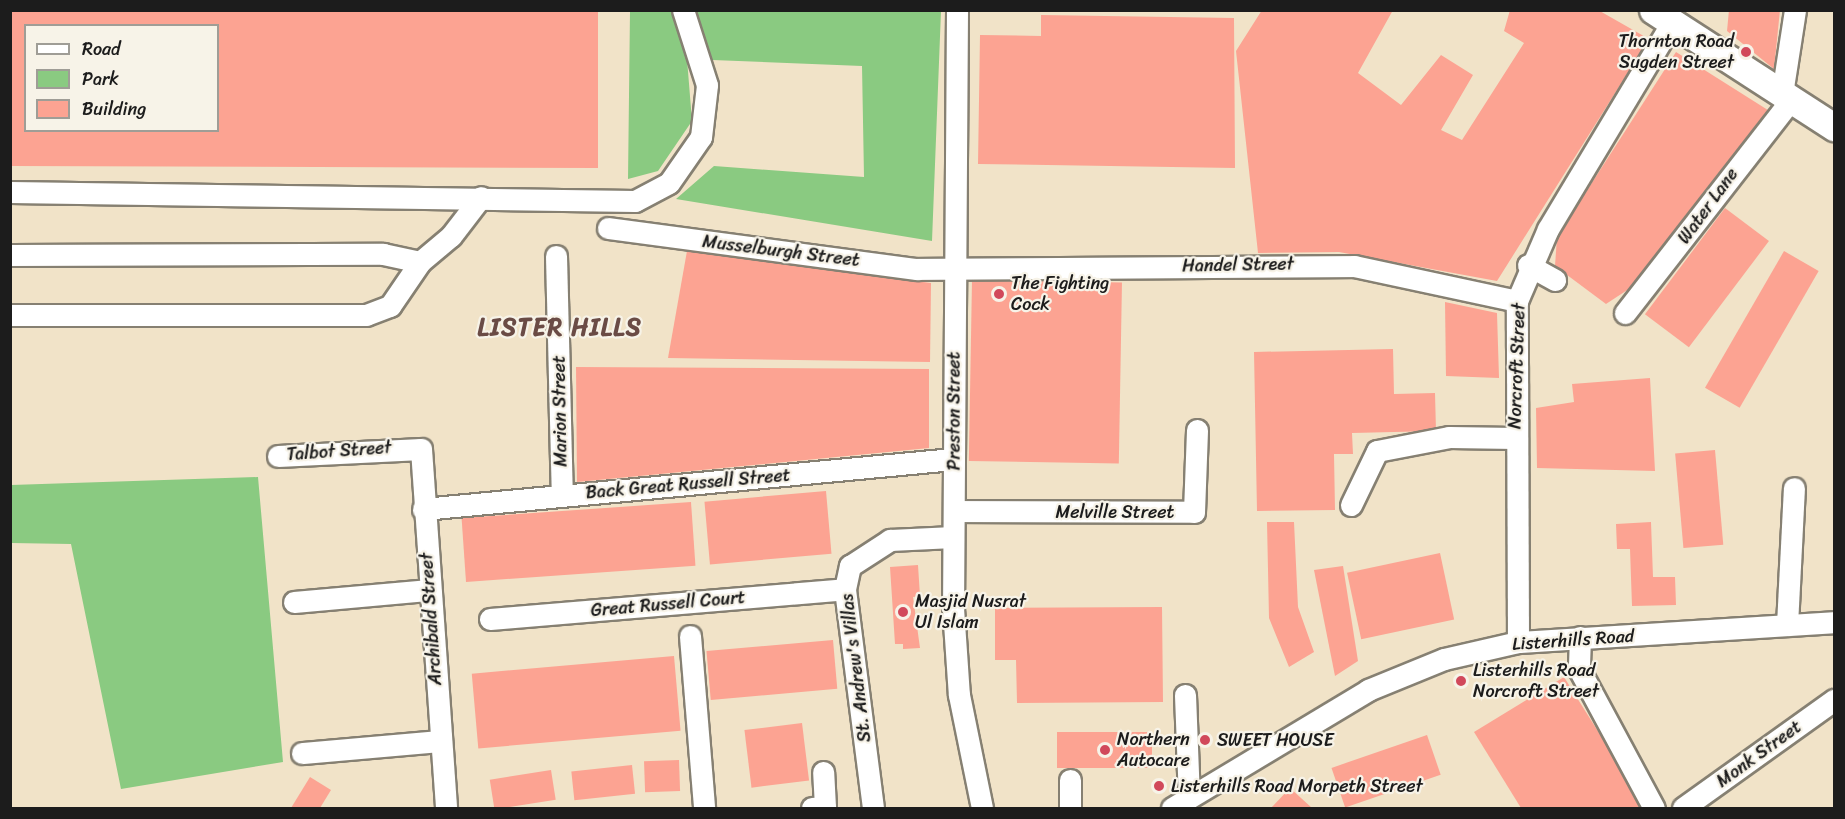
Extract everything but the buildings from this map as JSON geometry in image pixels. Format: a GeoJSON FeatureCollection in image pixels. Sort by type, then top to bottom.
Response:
{"type":"FeatureCollection","features":[{"type":"Feature","properties":{"kind":"main road"},"geometry":{"type":"LineString","coordinates":[[1662,17],[1834,126]]}},
{"type":"Feature","properties":{"kind":"street"},"geometry":{"type":"LineString","coordinates":[[10,192],[635,201],[669,183],[700,137],[707,85],[683,10]]}},
{"type":"Feature","properties":{"kind":"street","name":"Preston Street"},"geometry":{"type":"LineString","coordinates":[[957,10],[953,537],[959,694],[982,808]]}},
{"type":"Feature","properties":{"kind":"street"},"geometry":{"type":"LineString","coordinates":[[1787,97],[1795,10]]}},
{"type":"Feature","properties":{"kind":"street","name":"Norcroft Street"},"geometry":{"type":"LineString","coordinates":[[1518,642],[1515,438],[1517,301],[1528,265],[1662,17]]}},
{"type":"Feature","properties":{"kind":"street","name":"Water Lane"},"geometry":{"type":"LineString","coordinates":[[1625,313],[1787,97]]}},
{"type":"Feature","properties":{"kind":"street"},"geometry":{"type":"LineString","coordinates":[[10,315],[366,315],[390,306],[420,262],[451,236],[481,197]]}},
{"type":"Feature","properties":{"kind":"street","name":"Musselburgh Street"},"geometry":{"type":"LineString","coordinates":[[608,228],[955,270]]}},
{"type":"Feature","properties":{"kind":"street"},"geometry":{"type":"LineString","coordinates":[[10,255],[383,254],[420,262]]}},
{"type":"Feature","properties":{"kind":"street","name":"Marion Street"},"geometry":{"type":"LineString","coordinates":[[556,256],[562,494]]}},
{"type":"Feature","properties":{"kind":"street"},"geometry":{"type":"LineString","coordinates":[[1528,265],[1555,280]]}},
{"type":"Feature","properties":{"kind":"street","name":"Handel Street"},"geometry":{"type":"LineString","coordinates":[[955,270],[1354,266],[1517,301]]}},
{"type":"Feature","properties":{"kind":"street","name":"Melville Street"},"geometry":{"type":"LineString","coordinates":[[954,512],[1194,512],[1197,430]]}},
{"type":"Feature","properties":{"kind":"street"},"geometry":{"type":"LineString","coordinates":[[1351,505],[1377,451],[1449,437],[1515,438]]}},
{"type":"Feature","properties":{"kind":"street","name":"Talbot Street"},"geometry":{"type":"LineString","coordinates":[[278,456],[401,446]]}},
{"type":"Feature","properties":{"kind":"street","name":"Archibald Street"},"geometry":{"type":"LineString","coordinates":[[401,446],[421,449],[423,509],[446,808]]}},
{"type":"Feature","properties":{"kind":"street","name":"Back Great Russell Street"},"geometry":{"type":"LineString","coordinates":[[423,509],[562,494],[953,459]]}},
{"type":"Feature","properties":{"kind":"street"},"geometry":{"type":"LineString","coordinates":[[1787,625],[1794,488]]}},
{"type":"Feature","properties":{"kind":"street","name":"St. Andrew's Villas"},"geometry":{"type":"LineString","coordinates":[[873,808],[845,589],[850,566],[867,551],[890,540],[953,537]]}},
{"type":"Feature","properties":{"kind":"street","name":"Great Russell Court"},"geometry":{"type":"LineString","coordinates":[[490,619],[689,619],[845,589]]}},
{"type":"Feature","properties":{"kind":"street"},"geometry":{"type":"LineString","coordinates":[[294,602],[429,590]]}},
{"type":"Feature","properties":{"kind":"street"},"geometry":{"type":"LineString","coordinates":[[689,619],[704,808]]}},
{"type":"Feature","properties":{"kind":"street","name":"Listerhills Road"},"geometry":{"type":"LineString","coordinates":[[1181,803],[1368,690],[1444,659],[1518,642],[1787,625],[1832,626]]}},
{"type":"Feature","properties":{"kind":"street"},"geometry":{"type":"LineString","coordinates":[[1580,637],[1579,669],[1654,808]]}},
{"type":"Feature","properties":{"kind":"street"},"geometry":{"type":"LineString","coordinates":[[1181,803],[1185,694]]}},
{"type":"Feature","properties":{"kind":"street","name":"Monk Street"},"geometry":{"type":"LineString","coordinates":[[1683,808],[1834,700]]}},
{"type":"Feature","properties":{"kind":"street"},"geometry":{"type":"LineString","coordinates":[[302,753],[440,741]]}},
{"type":"Feature","properties":{"kind":"street"},"geometry":{"type":"LineString","coordinates":[[812,808],[825,807],[823,772]]}},
{"type":"Feature","properties":{"kind":"street"},"geometry":{"type":"LineString","coordinates":[[1070,780],[1070,808]]}},
{"type":"Feature","properties":{"kind":"green space"},"geometry":{"type":"Polygon","coordinates":[[[630,11],[941,11],[932,241],[676,199],[714,166],[864,177],[862,66],[687,59],[692,121],[658,171],[628,179],[630,11]]]}},
{"type":"Feature","properties":{"kind":"green space"},"geometry":{"type":"Polygon","coordinates":[[[258,477],[283,762],[121,789],[71,544],[11,543],[11,485],[258,477]]]}},
{"type":"Feature","properties":{"kind":"place","name":"Thornton Road Sugden Street"},"geometry":{"type":"Point","coordinates":[1746,52]}},
{"type":"Feature","properties":{"kind":"place","name":"The Fighting Cock"},"geometry":{"type":"Point","coordinates":[999,294]}},
{"type":"Feature","properties":{"kind":"place","name":"Masjid Nusrat Ul Islam"},"geometry":{"type":"Point","coordinates":[903,612]}},
{"type":"Feature","properties":{"kind":"place","name":"Listerhills Road Norcroft Street"},"geometry":{"type":"Point","coordinates":[1461,681]}},
{"type":"Feature","properties":{"kind":"place","name":"SWEET HOUSE"},"geometry":{"type":"Point","coordinates":[1205,740]}},
{"type":"Feature","properties":{"kind":"place","name":"Northern Autocare"},"geometry":{"type":"Point","coordinates":[1105,750]}},
{"type":"Feature","properties":{"kind":"place","name":"Listerhills Road Morpeth Street"},"geometry":{"type":"Point","coordinates":[1159,786]}},
{"type":"Feature","properties":{"kind":"district","name":"LISTER HILLS"},"geometry":{"type":"Point","coordinates":[560,328]}}]}
